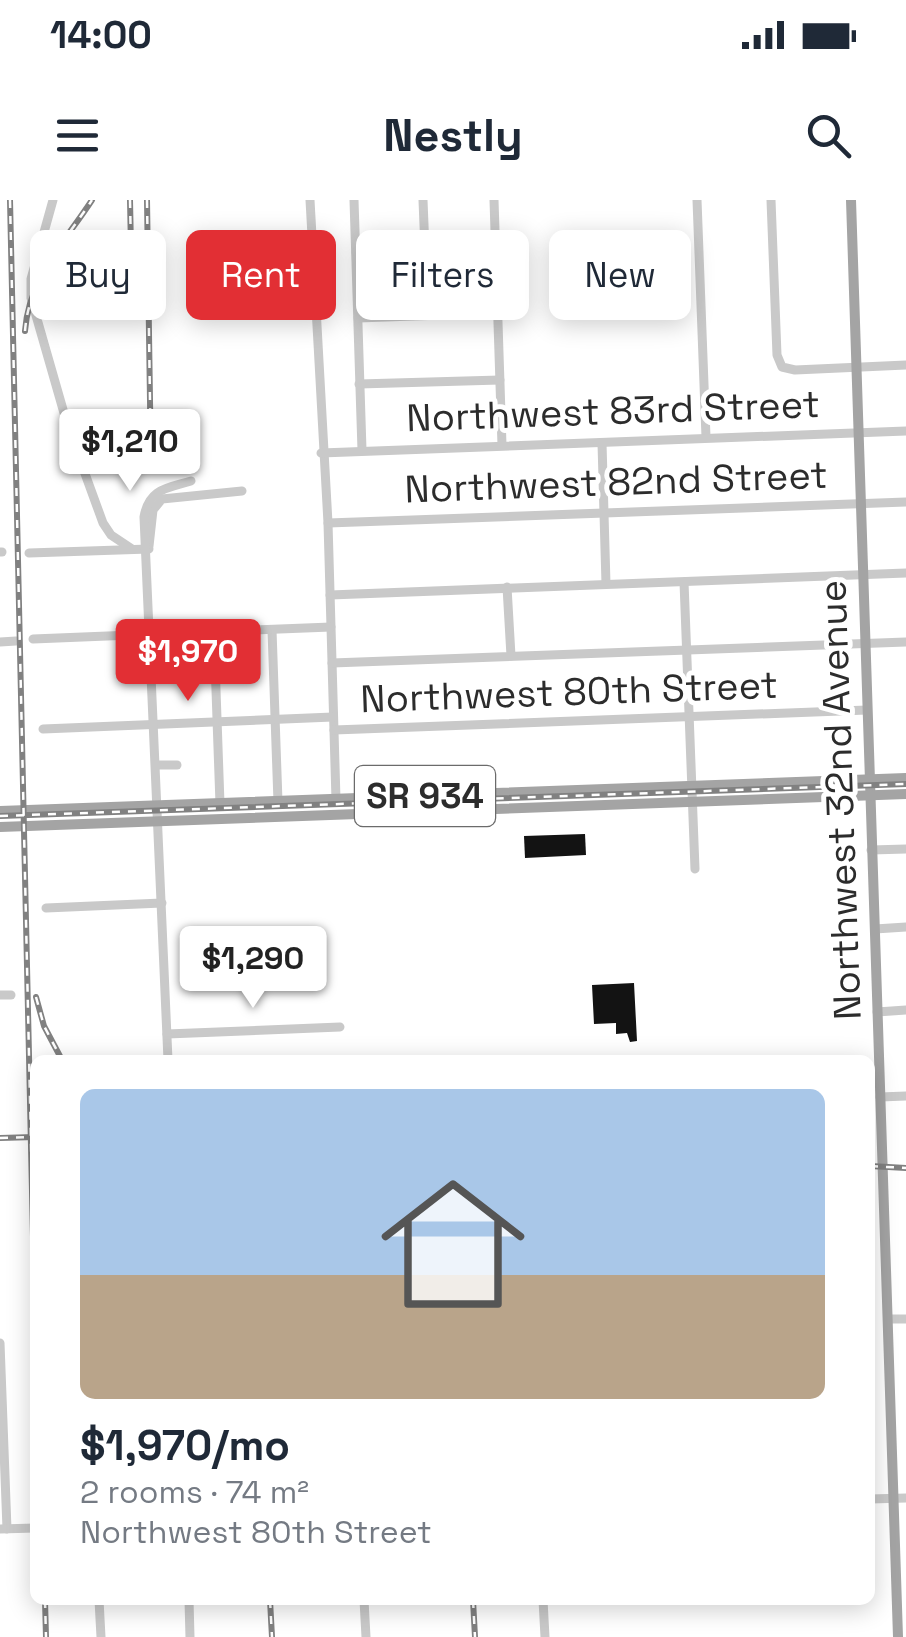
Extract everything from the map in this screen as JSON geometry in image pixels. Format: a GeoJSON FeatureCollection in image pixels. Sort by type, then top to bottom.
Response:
{"type":"FeatureCollection","features":[{"type":"Feature","properties":{"kind":"main road","name":"Northwest 32nd Avenue"},"geometry":{"type":"LineString","coordinates":[[851,200],[892,1498],[900,1563],[901,1632]]}},
{"type":"Feature","properties":{"kind":"main road","name":"SR 934"},"geometry":{"type":"LineString","coordinates":[[0,812],[906,778]]}},
{"type":"Feature","properties":{"kind":"main road","name":"SR 934"},"geometry":{"type":"LineString","coordinates":[[0,827],[906,794]]}},
{"type":"Feature","properties":{"kind":"street"},"geometry":{"type":"LineString","coordinates":[[53,200],[31,279],[32,306],[68,427],[103,523],[114,538],[132,549]]}},
{"type":"Feature","properties":{"kind":"street"},"geometry":{"type":"LineString","coordinates":[[310,200],[328,523],[336,800]]}},
{"type":"Feature","properties":{"kind":"street"},"geometry":{"type":"LineString","coordinates":[[354,200],[356,252]]}},
{"type":"Feature","properties":{"kind":"street"},"geometry":{"type":"LineString","coordinates":[[423,200],[424,230]]}},
{"type":"Feature","properties":{"kind":"street"},"geometry":{"type":"LineString","coordinates":[[494,200],[495,230]]}},
{"type":"Feature","properties":{"kind":"street"},"geometry":{"type":"LineString","coordinates":[[698,200],[706,438]]}},
{"type":"Feature","properties":{"kind":"street"},"geometry":{"type":"LineString","coordinates":[[772,200],[776,355],[782,366],[795,370],[906,365]]}},
{"type":"Feature","properties":{"kind":"street"},"geometry":{"type":"LineString","coordinates":[[358,320],[362,450]]}},
{"type":"Feature","properties":{"kind":"street"},"geometry":{"type":"LineString","coordinates":[[498,320],[502,446]]}},
{"type":"Feature","properties":{"kind":"street"},"geometry":{"type":"LineString","coordinates":[[359,384],[500,380]]}},
{"type":"Feature","properties":{"kind":"street","name":"Northwest 83rd Street"},"geometry":{"type":"LineString","coordinates":[[322,453],[906,431]]}},
{"type":"Feature","properties":{"kind":"street"},"geometry":{"type":"LineString","coordinates":[[602,442],[606,584]]}},
{"type":"Feature","properties":{"kind":"street"},"geometry":{"type":"LineString","coordinates":[[168,1055],[149,549],[144,517],[150,499],[167,486],[191,481]]}},
{"type":"Feature","properties":{"kind":"street"},"geometry":{"type":"LineString","coordinates":[[149,549],[153,510],[162,499],[242,492]]}},
{"type":"Feature","properties":{"kind":"street","name":"Northwest 82nd Street"},"geometry":{"type":"LineString","coordinates":[[328,523],[602,510],[906,502]]}},
{"type":"Feature","properties":{"kind":"street"},"geometry":{"type":"LineString","coordinates":[[29,552],[149,549]]}},
{"type":"Feature","properties":{"kind":"street"},"geometry":{"type":"LineString","coordinates":[[330,594],[906,573]]}},
{"type":"Feature","properties":{"kind":"street"},"geometry":{"type":"LineString","coordinates":[[684,582],[695,868]]}},
{"type":"Feature","properties":{"kind":"street"},"geometry":{"type":"LineString","coordinates":[[507,587],[512,656]]}},
{"type":"Feature","properties":{"kind":"street"},"geometry":{"type":"LineString","coordinates":[[33,639],[331,627]]}},
{"type":"Feature","properties":{"kind":"street"},"geometry":{"type":"LineString","coordinates":[[272,630],[278,802]]}},
{"type":"Feature","properties":{"kind":"street"},"geometry":{"type":"LineString","coordinates":[[214,632],[220,804]]}},
{"type":"Feature","properties":{"kind":"street"},"geometry":{"type":"LineString","coordinates":[[0,642],[16,641]]}},
{"type":"Feature","properties":{"kind":"street"},"geometry":{"type":"LineString","coordinates":[[332,663],[906,642]]}},
{"type":"Feature","properties":{"kind":"street","name":"Northwest 80th Street"},"geometry":{"type":"LineString","coordinates":[[334,730],[867,710]]}},
{"type":"Feature","properties":{"kind":"street","name":"Northwest 80th Street"},"geometry":{"type":"LineString","coordinates":[[44,729],[333,717]]}},
{"type":"Feature","properties":{"kind":"street"},"geometry":{"type":"LineString","coordinates":[[157,766],[176,765]]}},
{"type":"Feature","properties":{"kind":"street"},"geometry":{"type":"LineString","coordinates":[[872,850],[906,849]]}},
{"type":"Feature","properties":{"kind":"street"},"geometry":{"type":"LineString","coordinates":[[46,908],[162,904]]}},
{"type":"Feature","properties":{"kind":"street"},"geometry":{"type":"LineString","coordinates":[[874,929],[906,927]]}},
{"type":"Feature","properties":{"kind":"street"},"geometry":{"type":"LineString","coordinates":[[877,1012],[906,1010]]}},
{"type":"Feature","properties":{"kind":"street"},"geometry":{"type":"LineString","coordinates":[[167,1034],[340,1028]]}},
{"type":"Feature","properties":{"kind":"street"},"geometry":{"type":"LineString","coordinates":[[880,1097],[906,1096]]}},
{"type":"Feature","properties":{"kind":"street"},"geometry":{"type":"LineString","coordinates":[[888,1319],[906,1319]]}},
{"type":"Feature","properties":{"kind":"street"},"geometry":{"type":"LineString","coordinates":[[0,1343],[4,1529],[30,1528]]}},
{"type":"Feature","properties":{"kind":"street"},"geometry":{"type":"LineString","coordinates":[[875,1499],[906,1498]]}},
{"type":"Feature","properties":{"kind":"street"},"geometry":{"type":"LineString","coordinates":[[99,1605],[101,1637]]}},
{"type":"Feature","properties":{"kind":"street"},"geometry":{"type":"LineString","coordinates":[[189,1605],[190,1637]]}},
{"type":"Feature","properties":{"kind":"street"},"geometry":{"type":"LineString","coordinates":[[364,1605],[366,1637]]}},
{"type":"Feature","properties":{"kind":"street"},"geometry":{"type":"LineString","coordinates":[[542,1605],[545,1637]]}},
{"type":"Feature","properties":{"kind":"street"},"geometry":{"type":"LineString","coordinates":[[182,1637],[190,1625]]}},
{"type":"Feature","properties":{"kind":"building"},"geometry":{"type":"Polygon","coordinates":[[[585,834],[586,855],[525,858],[524,836],[585,834]]]}},
{"type":"Feature","properties":{"kind":"building"},"geometry":{"type":"Polygon","coordinates":[[[634,983],[637,1041],[630,1042],[627,1033],[616,1034],[616,1023],[594,1024],[592,985],[634,983]]]}},
{"type":"Feature","properties":{"kind":"railway"},"geometry":{"type":"LineString","coordinates":[[10,200],[30,1101]]}},
{"type":"Feature","properties":{"kind":"railway"},"geometry":{"type":"LineString","coordinates":[[25,331],[33,294],[41,278],[92,200]]}},
{"type":"Feature","properties":{"kind":"railway"},"geometry":{"type":"LineString","coordinates":[[130,200],[131,230]]}},
{"type":"Feature","properties":{"kind":"railway"},"geometry":{"type":"LineString","coordinates":[[147,200],[151,467]]}},
{"type":"Feature","properties":{"kind":"railway"},"geometry":{"type":"LineString","coordinates":[[0,816],[906,784]]}},
{"type":"Feature","properties":{"kind":"railway"},"geometry":{"type":"LineString","coordinates":[[36,997],[44,1026],[59,1055]]}},
{"type":"Feature","properties":{"kind":"railway"},"geometry":{"type":"LineString","coordinates":[[0,1138],[30,1137]]}},
{"type":"Feature","properties":{"kind":"railway"},"geometry":{"type":"LineString","coordinates":[[875,1166],[906,1168]]}},
{"type":"Feature","properties":{"kind":"railway"},"geometry":{"type":"LineString","coordinates":[[45,1605],[46,1637]]}},
{"type":"Feature","properties":{"kind":"railway"},"geometry":{"type":"LineString","coordinates":[[270,1605],[272,1637]]}},
{"type":"Feature","properties":{"kind":"railway"},"geometry":{"type":"LineString","coordinates":[[473,1605],[475,1637]]}}]}
